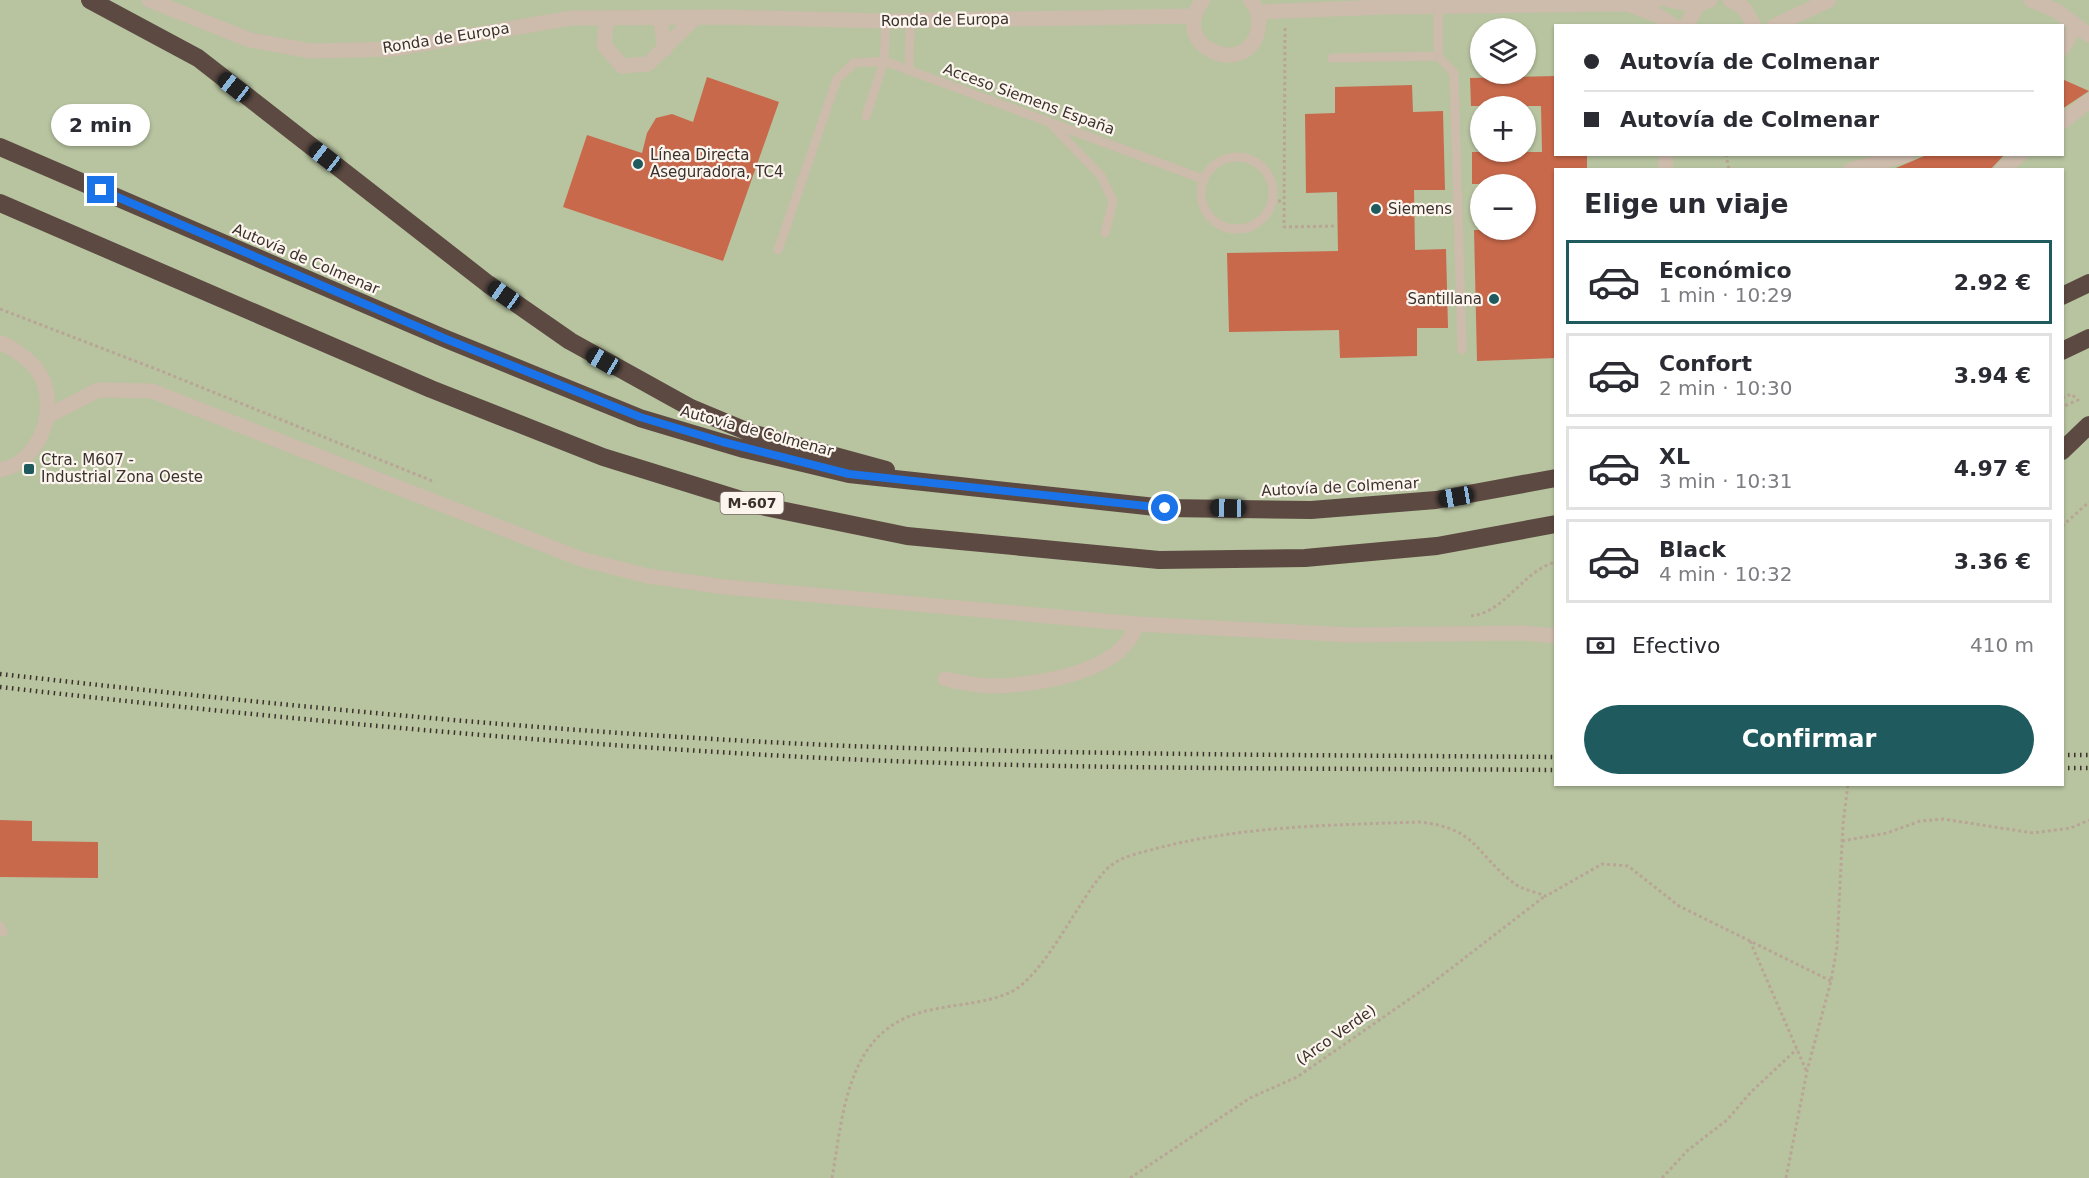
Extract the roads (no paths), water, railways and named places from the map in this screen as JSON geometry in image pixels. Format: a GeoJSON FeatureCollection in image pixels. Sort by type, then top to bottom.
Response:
{"type":"FeatureCollection","features":[{"type":"Feature","properties":{"kind":"highway"},"geometry":{"type":"LineString","coordinates":[[90,0],[198,58],[488,284],[570,341],[635,380],[691,408],[751,433],[854,460],[931,485]]}},
{"type":"Feature","properties":{"kind":"highway","name":"Autovía de Colmenar"},"geometry":{"type":"LineString","coordinates":[[0,147],[446,339],[640,417],[744,449],[849,474],[931,485],[1165,508],[1311,510],[1436,500],[1554,478]]}},
{"type":"Feature","properties":{"kind":"highway","name":"M-607"},"geometry":{"type":"LineString","coordinates":[[0,203],[431,389],[603,457],[761,506],[907,536],[1159,560],[1305,558],[1437,546],[1554,524]]}},
{"type":"Feature","properties":{"kind":"highway"},"geometry":{"type":"LineString","coordinates":[[2064,295],[2089,283]]}},
{"type":"Feature","properties":{"kind":"highway"},"geometry":{"type":"LineString","coordinates":[[2064,350],[2089,338]]}},
{"type":"Feature","properties":{"kind":"highway"},"geometry":{"type":"LineString","coordinates":[[2064,449],[2089,425]]}},
{"type":"Feature","properties":{"kind":"street","name":"Ronda de Europa"},"geometry":{"type":"LineString","coordinates":[[149,0],[250,40],[311,51],[393,49],[571,18],[696,17],[886,21],[1195,16]]}},
{"type":"Feature","properties":{"kind":"street"},"geometry":{"type":"LineString","coordinates":[[1203,0],[1195,16],[1194,27],[1203,46],[1212,52],[1234,55],[1252,44],[1257,34],[1254,6],[1301,10],[1627,4],[1657,0]]}},
{"type":"Feature","properties":{"kind":"street"},"geometry":{"type":"LineString","coordinates":[[1669,0],[1704,3]]}},
{"type":"Feature","properties":{"kind":"street"},"geometry":{"type":"LineString","coordinates":[[1733,1],[1752,0]]}},
{"type":"Feature","properties":{"kind":"street"},"geometry":{"type":"LineString","coordinates":[[1777,24],[1829,0]]}},
{"type":"Feature","properties":{"kind":"street"},"geometry":{"type":"LineString","coordinates":[[2031,0],[2057,11],[2083,30],[2064,47]]}},
{"type":"Feature","properties":{"kind":"street"},"geometry":{"type":"LineString","coordinates":[[1733,1],[1750,15],[1753,24]]}},
{"type":"Feature","properties":{"kind":"street"},"geometry":{"type":"LineString","coordinates":[[1688,24],[1704,3]]}},
{"type":"Feature","properties":{"kind":"street"},"geometry":{"type":"LineString","coordinates":[[1627,4],[1659,16],[1671,24]]}},
{"type":"Feature","properties":{"kind":"street"},"geometry":{"type":"LineString","coordinates":[[660,17],[665,49]]}},
{"type":"Feature","properties":{"kind":"street"},"geometry":{"type":"LineString","coordinates":[[607,18],[604,45],[622,66],[648,64],[696,17]]}},
{"type":"Feature","properties":{"kind":"street"},"geometry":{"type":"LineString","coordinates":[[2064,120],[2089,101]]}},
{"type":"Feature","properties":{"kind":"street"},"geometry":{"type":"LineString","coordinates":[[1858,168],[1902,156]]}},
{"type":"Feature","properties":{"kind":"street"},"geometry":{"type":"LineString","coordinates":[[2004,168],[2019,156]]}},
{"type":"Feature","properties":{"kind":"street"},"geometry":{"type":"LineString","coordinates":[[0,343],[30,360],[45,386],[48,416],[40,438],[26,457],[0,470]]}},
{"type":"Feature","properties":{"kind":"street"},"geometry":{"type":"LineString","coordinates":[[48,416],[98,390],[152,391],[581,559],[648,576],[725,587],[1137,624],[1341,635],[1523,633],[1554,636]]}},
{"type":"Feature","properties":{"kind":"street"},"geometry":{"type":"LineString","coordinates":[[945,679],[994,686],[1061,677],[1102,664],[1129,643],[1137,624]]}},
{"type":"Feature","properties":{"kind":"lane"},"geometry":{"type":"LineString","coordinates":[[1438,7],[1438,56],[1454,73],[1462,351]]}},
{"type":"Feature","properties":{"kind":"lane"},"geometry":{"type":"LineString","coordinates":[[909,71],[910,20]]}},
{"type":"Feature","properties":{"kind":"lane"},"geometry":{"type":"LineString","coordinates":[[866,116],[884,62],[886,21]]}},
{"type":"Feature","properties":{"kind":"lane"},"geometry":{"type":"LineString","coordinates":[[1332,58],[1438,56]]}},
{"type":"Feature","properties":{"kind":"lane"},"geometry":{"type":"LineString","coordinates":[[778,250],[837,79],[854,63],[884,62]]}},
{"type":"Feature","properties":{"kind":"lane","name":"Acceso Siemens España"},"geometry":{"type":"LineString","coordinates":[[884,62],[1203,179]]}},
{"type":"Feature","properties":{"kind":"lane"},"geometry":{"type":"LineString","coordinates":[[1050,123],[1101,176],[1109,192],[1113,201],[1105,233]]}},
{"type":"Feature","properties":{"kind":"lane"},"geometry":{"type":"LineString","coordinates":[[1240,157],[1256,162],[1268,174],[1273,187],[1272,201],[1265,216],[1253,226],[1239,230],[1225,228],[1211,219],[1202,203],[1203,179],[1210,168],[1224,158],[1240,157]]}},
{"type":"Feature","properties":{"kind":"railway"},"geometry":{"type":"LineString","coordinates":[[0,674],[425,718],[744,741],[1027,751],[1554,757]]}},
{"type":"Feature","properties":{"kind":"railway"},"geometry":{"type":"LineString","coordinates":[[0,687],[210,710],[526,739],[843,759],[1110,767],[1554,770]]}},
{"type":"Feature","properties":{"kind":"railway"},"geometry":{"type":"LineString","coordinates":[[2064,755],[2089,755]]}},
{"type":"Feature","properties":{"kind":"railway"},"geometry":{"type":"LineString","coordinates":[[2064,768],[2089,768]]}},
{"type":"Feature","properties":{"kind":"place","name":"Línea Directa Aseguradora, TC4"},"geometry":{"type":"Point","coordinates":[638,164]}},
{"type":"Feature","properties":{"kind":"place","name":"Siemens"},"geometry":{"type":"Point","coordinates":[1376,209]}},
{"type":"Feature","properties":{"kind":"place","name":"Santillana"},"geometry":{"type":"Point","coordinates":[1494,299]}},
{"type":"Feature","properties":{"kind":"place","name":"Ctra. M607 - Industrial Zona Oeste"},"geometry":{"type":"Point","coordinates":[29,469]}}]}
